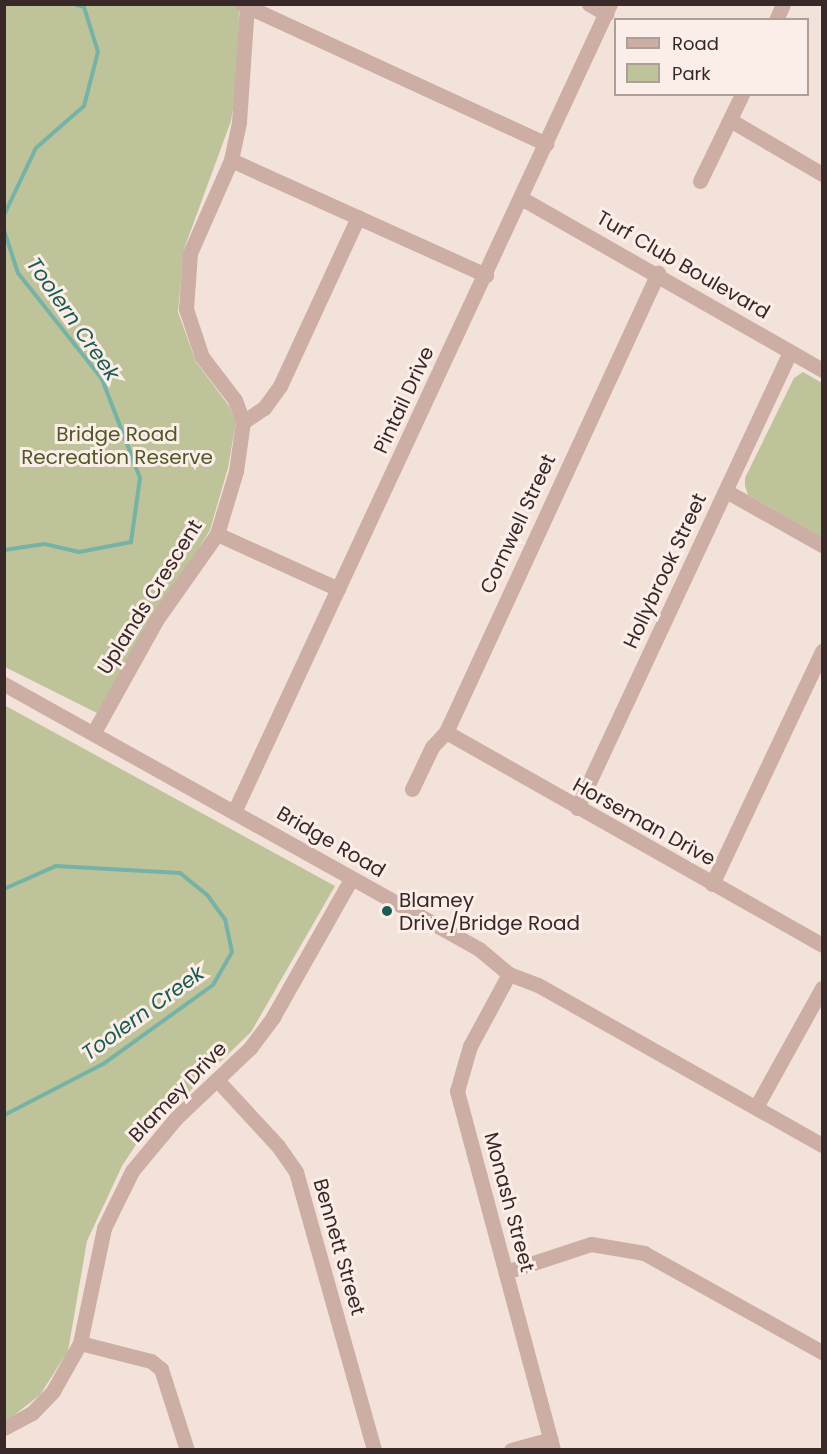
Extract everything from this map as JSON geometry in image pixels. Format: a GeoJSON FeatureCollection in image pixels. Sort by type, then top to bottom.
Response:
{"type":"FeatureCollection","features":[{"type":"Feature","properties":{"kind":"street"},"geometry":{"type":"LineString","coordinates":[[589,4],[608,9]]}},
{"type":"Feature","properties":{"kind":"street"},"geometry":{"type":"LineString","coordinates":[[777,18],[783,4]]}},
{"type":"Feature","properties":{"kind":"street"},"geometry":{"type":"LineString","coordinates":[[358,218],[280,386],[264,408],[243,423],[235,400],[202,357],[186,309],[190,253],[231,160],[244,77],[245,6],[546,144]]}},
{"type":"Feature","properties":{"kind":"street","name":"Pintail Drive"},"geometry":{"type":"LineString","coordinates":[[234,812],[486,276],[608,9]]}},
{"type":"Feature","properties":{"kind":"street"},"geometry":{"type":"LineString","coordinates":[[700,181],[741,96]]}},
{"type":"Feature","properties":{"kind":"street"},"geometry":{"type":"LineString","coordinates":[[730,120],[822,174]]}},
{"type":"Feature","properties":{"kind":"street"},"geometry":{"type":"LineString","coordinates":[[231,160],[486,276]]}},
{"type":"Feature","properties":{"kind":"street","name":"Turf Club Boulevard"},"geometry":{"type":"LineString","coordinates":[[522,198],[658,273],[822,369]]}},
{"type":"Feature","properties":{"kind":"street","name":"Cornwell Street"},"geometry":{"type":"LineString","coordinates":[[412,789],[432,747],[446,732],[658,273]]}},
{"type":"Feature","properties":{"kind":"street","name":"Hollybrook Street"},"geometry":{"type":"LineString","coordinates":[[577,808],[790,352]]}},
{"type":"Feature","properties":{"kind":"street","name":"Uplands Crescent"},"geometry":{"type":"LineString","coordinates":[[94,732],[157,619],[217,534],[236,471],[243,423]]}},
{"type":"Feature","properties":{"kind":"street"},"geometry":{"type":"LineString","coordinates":[[726,491],[822,545]]}},
{"type":"Feature","properties":{"kind":"street"},"geometry":{"type":"LineString","coordinates":[[217,534],[338,589]]}},
{"type":"Feature","properties":{"kind":"street"},"geometry":{"type":"LineString","coordinates":[[712,884],[822,651]]}},
{"type":"Feature","properties":{"kind":"street","name":"Bridge Road"},"geometry":{"type":"LineString","coordinates":[[4,684],[94,732],[351,879],[479,949],[509,975],[538,985],[822,1144]]}},
{"type":"Feature","properties":{"kind":"street","name":"Horseman Drive"},"geometry":{"type":"LineString","coordinates":[[446,732],[822,945]]}},
{"type":"Feature","properties":{"kind":"street","name":"Blamey Drive"},"geometry":{"type":"LineString","coordinates":[[4,1428],[32,1413],[53,1392],[80,1343],[94,1263],[117,1197],[151,1146],[218,1081],[273,1017],[351,879]]}},
{"type":"Feature","properties":{"kind":"street","name":"Monash Street"},"geometry":{"type":"LineString","coordinates":[[509,975],[470,1046],[457,1090],[552,1444]]}},
{"type":"Feature","properties":{"kind":"street"},"geometry":{"type":"LineString","coordinates":[[756,1107],[822,988]]}},
{"type":"Feature","properties":{"kind":"street","name":"Bennett Street"},"geometry":{"type":"LineString","coordinates":[[218,1081],[278,1146],[296,1172],[374,1449]]}},
{"type":"Feature","properties":{"kind":"street"},"geometry":{"type":"LineString","coordinates":[[506,1272],[591,1244],[644,1253],[822,1352]]}},
{"type":"Feature","properties":{"kind":"street"},"geometry":{"type":"LineString","coordinates":[[80,1343],[151,1361],[160,1369],[169,1385],[187,1449]]}},
{"type":"Feature","properties":{"kind":"street"},"geometry":{"type":"LineString","coordinates":[[511,1449],[552,1444]]}},
{"type":"Feature","properties":{"kind":"green space","name":"Bridge Road Recreation Reserve"},"geometry":{"type":"Polygon","coordinates":[[[233,4],[239,9],[238,77],[231,121],[184,249],[178,312],[196,362],[229,406],[236,422],[228,468],[210,530],[97,713],[5,667],[4,5],[233,4]]]}},
{"type":"Feature","properties":{"kind":"green space"},"geometry":{"type":"Polygon","coordinates":[[[803,372],[822,383],[822,537],[748,495],[745,486],[745,478],[794,378],[803,372]]]}},
{"type":"Feature","properties":{"kind":"green space"},"geometry":{"type":"Polygon","coordinates":[[[4,705],[335,886],[251,1032],[139,1140],[122,1166],[87,1241],[68,1351],[40,1395],[5,1422],[4,705]]]}},
{"type":"Feature","properties":{"kind":"waterway","name":"Toolern Creek"},"geometry":{"type":"LineString","coordinates":[[4,215],[36,148],[84,106],[98,52],[84,7],[74,4]]}},
{"type":"Feature","properties":{"kind":"waterway","name":"Toolern Creek"},"geometry":{"type":"LineString","coordinates":[[4,230],[18,273],[102,379],[140,478],[131,542],[79,552],[44,544],[4,550]]}},
{"type":"Feature","properties":{"kind":"waterway","name":"Toolern Creek"},"geometry":{"type":"LineString","coordinates":[[4,889],[56,866],[180,873],[208,896],[225,919],[232,952],[213,985],[103,1064],[4,1115]]}},
{"type":"Feature","properties":{"kind":"place","name":"Blamey Drive/Bridge Road"},"geometry":{"type":"Point","coordinates":[387,911]}}]}
